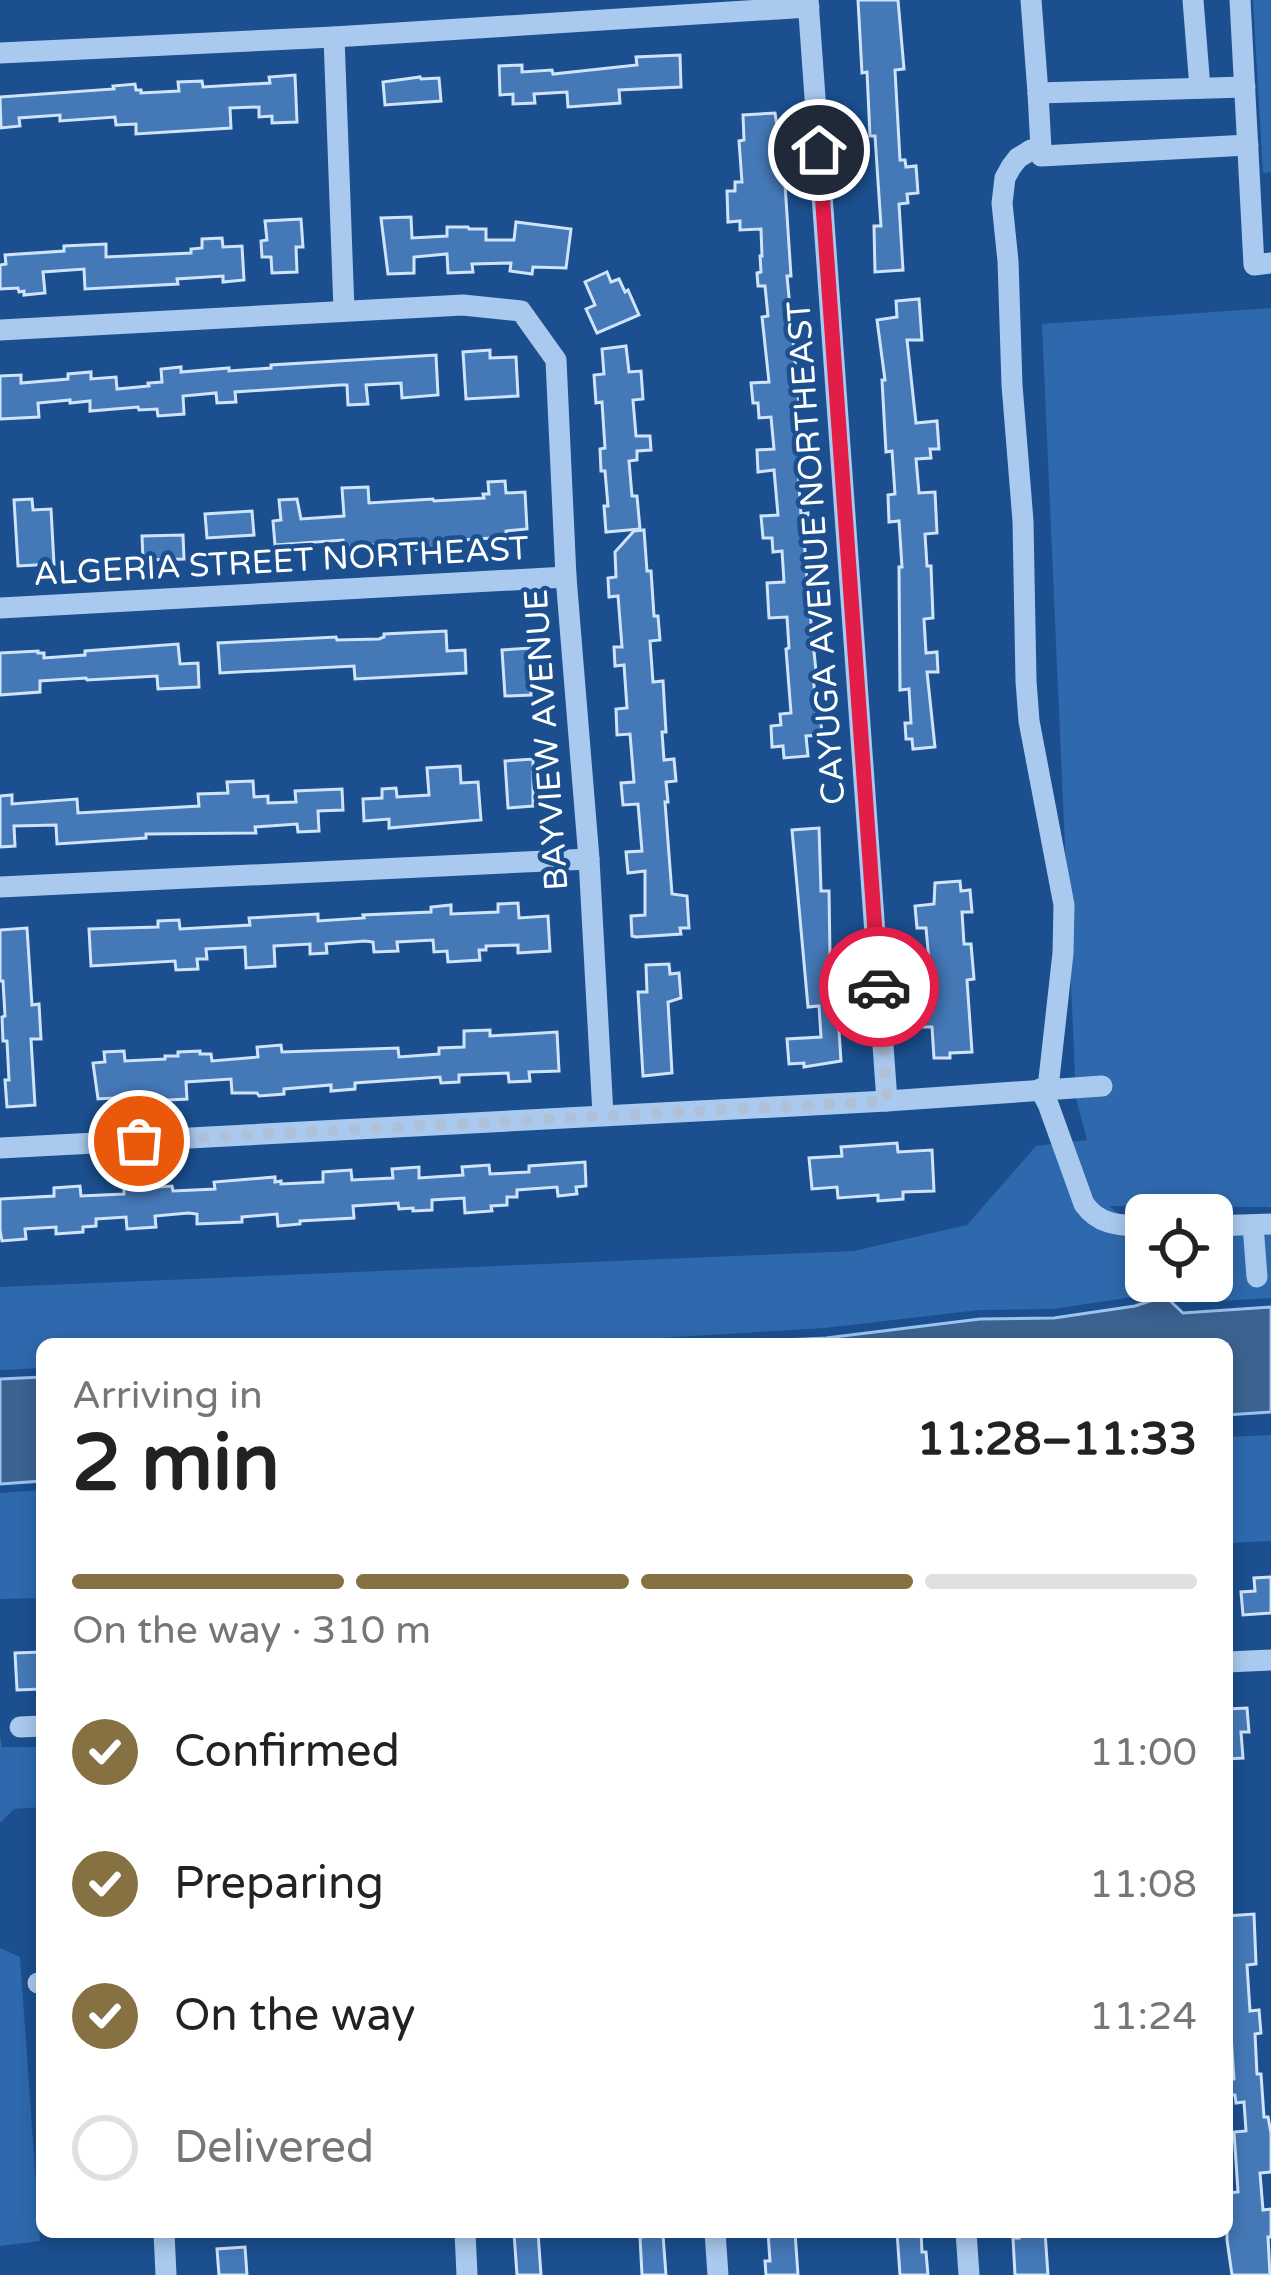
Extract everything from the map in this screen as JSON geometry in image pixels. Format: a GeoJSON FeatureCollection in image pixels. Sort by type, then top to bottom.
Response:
{"type":"FeatureCollection","features":[{"type":"Feature","properties":{"kind":"street"},"geometry":{"type":"LineString","coordinates":[[1031,0],[1041,156],[1248,145]]}},
{"type":"Feature","properties":{"kind":"street"},"geometry":{"type":"LineString","coordinates":[[1193,0],[1200,88]]}},
{"type":"Feature","properties":{"kind":"street"},"geometry":{"type":"LineString","coordinates":[[1240,0],[1248,145],[1261,211],[1263,264]]}},
{"type":"Feature","properties":{"kind":"street"},"geometry":{"type":"LineString","coordinates":[[0,53],[334,37],[809,4]]}},
{"type":"Feature","properties":{"kind":"street","name":"CAYUGA AVENUE NORTHEAST"},"geometry":{"type":"LineString","coordinates":[[809,4],[887,1101]]}},
{"type":"Feature","properties":{"kind":"street"},"geometry":{"type":"LineString","coordinates":[[0,330],[344,310],[334,37]]}},
{"type":"Feature","properties":{"kind":"street"},"geometry":{"type":"LineString","coordinates":[[1038,93],[1245,87]]}},
{"type":"Feature","properties":{"kind":"street"},"geometry":{"type":"LineString","coordinates":[[1041,149],[1031,150],[1011,167],[1002,203],[1023,521],[1029,721],[1064,905],[1063,953],[1044,1089],[1084,1204],[1093,1217],[1125,1226]]}},
{"type":"Feature","properties":{"kind":"street","name":"BAYVIEW AVENUE"},"geometry":{"type":"LineString","coordinates":[[344,310],[463,305],[521,311],[556,360],[603,1115]]}},
{"type":"Feature","properties":{"kind":"street","name":"ALGERIA STREET NORTHEAST"},"geometry":{"type":"LineString","coordinates":[[0,608],[566,577]]}},
{"type":"Feature","properties":{"kind":"street"},"geometry":{"type":"LineString","coordinates":[[0,886],[589,859]]}},
{"type":"Feature","properties":{"kind":"street"},"geometry":{"type":"LineString","coordinates":[[0,1148],[1102,1086]]}},
{"type":"Feature","properties":{"kind":"street"},"geometry":{"type":"LineString","coordinates":[[1257,1277],[1262,1225]]}},
{"type":"Feature","properties":{"kind":"street"},"geometry":{"type":"LineString","coordinates":[[1233,1662],[1271,1660]]}},
{"type":"Feature","properties":{"kind":"street"},"geometry":{"type":"LineString","coordinates":[[164,2238],[166,2275]]}},
{"type":"Feature","properties":{"kind":"street"},"geometry":{"type":"LineString","coordinates":[[465,2238],[467,2275]]}},
{"type":"Feature","properties":{"kind":"street"},"geometry":{"type":"LineString","coordinates":[[715,2238],[718,2275]]}},
{"type":"Feature","properties":{"kind":"street"},"geometry":{"type":"LineString","coordinates":[[966,2238],[969,2275]]}},
{"type":"Feature","properties":{"kind":"shaded area"},"geometry":{"type":"Polygon","coordinates":[[[1253,0],[1271,0],[1271,172],[1263,173],[1253,0]]]}},
{"type":"Feature","properties":{"kind":"shaded area"},"geometry":{"type":"Polygon","coordinates":[[[1271,308],[1271,1207],[1233,1207],[1233,1194],[1125,1194],[1125,1206],[1109,1206],[1125,1214],[1125,1298],[1053,1309],[979,1310],[825,1328],[657,1338],[36,1338],[36,1368],[0,1370],[0,1287],[854,1251],[967,1225],[1036,1146],[1087,1140],[1076,1098],[1042,324],[1271,308]]]}},
{"type":"Feature","properties":{"kind":"shaded area"},"geometry":{"type":"Polygon","coordinates":[[[1233,1215],[1271,1215],[1271,1298],[1233,1300],[1233,1215]]]}},
{"type":"Feature","properties":{"kind":"shaded area"},"geometry":{"type":"Polygon","coordinates":[[[1147,1302],[1171,1302],[1183,1313],[1271,1307],[1271,1412],[1233,1415],[1233,1338],[826,1338],[980,1319],[1054,1318],[1147,1302]]]}},
{"type":"Feature","properties":{"kind":"shaded area"},"geometry":{"type":"Polygon","coordinates":[[[36,1377],[36,1481],[0,1484],[0,1379],[36,1377]]]}},
{"type":"Feature","properties":{"kind":"shaded area"},"geometry":{"type":"Polygon","coordinates":[[[1271,1435],[1271,1541],[1233,1543],[1233,1437],[1271,1435]]]}},
{"type":"Feature","properties":{"kind":"shaded area"},"geometry":{"type":"Polygon","coordinates":[[[36,1490],[36,1598],[0,1599],[0,1493],[36,1490]]]}},
{"type":"Feature","properties":{"kind":"shaded area"},"geometry":{"type":"Polygon","coordinates":[[[0,1735],[2,1747],[36,1747],[36,1807],[14,1809],[0,1823],[0,1735]]]}},
{"type":"Feature","properties":{"kind":"shaded area"},"geometry":{"type":"Polygon","coordinates":[[[0,1948],[20,1957],[36,2238],[40,2241],[0,2246],[0,1948]]]}},
{"type":"Feature","properties":{"kind":"building"},"geometry":{"type":"Polygon","coordinates":[[[858,0],[898,0],[904,69],[895,70],[900,160],[905,160],[906,167],[916,166],[918,193],[907,194],[908,203],[899,204],[903,270],[875,272],[874,226],[881,226],[858,0]]]}},
{"type":"Feature","properties":{"kind":"building"},"geometry":{"type":"Polygon","coordinates":[[[680,55],[681,87],[619,90],[620,103],[568,107],[567,92],[534,94],[535,103],[513,104],[513,94],[500,95],[499,66],[522,65],[522,72],[552,70],[553,74],[637,65],[636,57],[680,55]]]}},
{"type":"Feature","properties":{"kind":"building"},"geometry":{"type":"Polygon","coordinates":[[[295,75],[297,122],[272,123],[272,116],[259,117],[259,107],[230,108],[231,128],[136,134],[136,124],[116,125],[115,117],[60,121],[60,115],[19,118],[20,126],[1,128],[0,97],[135,84],[141,93],[179,91],[178,82],[202,81],[203,87],[270,83],[269,77],[295,75]]]}},
{"type":"Feature","properties":{"kind":"building"},"geometry":{"type":"Polygon","coordinates":[[[439,78],[441,101],[385,105],[383,82],[439,78]]]}},
{"type":"Feature","properties":{"kind":"building"},"geometry":{"type":"Polygon","coordinates":[[[775,113],[782,138],[791,276],[787,276],[799,403],[794,403],[803,470],[798,470],[801,514],[808,513],[809,536],[804,537],[814,602],[809,603],[813,672],[822,735],[806,736],[808,756],[784,758],[783,746],[772,747],[771,726],[781,725],[780,714],[791,713],[787,617],[769,618],[767,583],[784,582],[782,551],[773,552],[772,538],[763,538],[761,516],[778,515],[774,470],[758,472],[757,450],[774,449],[771,417],[759,418],[751,383],[769,382],[762,317],[768,316],[765,286],[758,286],[757,273],[761,272],[761,229],[740,230],[740,221],[728,222],[727,191],[735,191],[735,182],[742,182],[739,141],[744,140],[743,115],[775,113]]]}},
{"type":"Feature","properties":{"kind":"building"},"geometry":{"type":"Polygon","coordinates":[[[411,217],[412,238],[447,236],[447,227],[468,227],[486,229],[486,240],[514,240],[516,222],[571,229],[566,268],[533,267],[532,274],[510,271],[511,263],[472,264],[473,272],[448,273],[447,254],[414,257],[414,273],[388,274],[381,218],[411,217]]]}},
{"type":"Feature","properties":{"kind":"building"},"geometry":{"type":"Polygon","coordinates":[[[301,219],[303,247],[296,247],[297,272],[272,273],[271,257],[262,257],[265,221],[301,219]]]}},
{"type":"Feature","properties":{"kind":"building"},"geometry":{"type":"Polygon","coordinates":[[[222,238],[223,247],[242,246],[244,280],[223,282],[223,276],[177,279],[178,284],[85,289],[84,269],[43,272],[45,293],[24,295],[18,288],[0,289],[5,255],[106,244],[106,257],[191,253],[191,249],[202,248],[202,239],[222,238]]]}},
{"type":"Feature","properties":{"kind":"building"},"geometry":{"type":"Polygon","coordinates":[[[607,272],[611,282],[619,279],[628,290],[639,315],[597,333],[586,309],[595,305],[585,282],[607,272]]]}},
{"type":"Feature","properties":{"kind":"building"},"geometry":{"type":"Polygon","coordinates":[[[919,299],[922,340],[907,340],[916,423],[937,421],[939,449],[930,449],[931,458],[916,459],[919,493],[935,492],[937,533],[925,534],[933,618],[924,619],[926,653],[937,652],[938,672],[927,672],[935,747],[913,749],[912,739],[906,739],[905,723],[911,723],[909,689],[900,690],[902,567],[899,521],[889,522],[888,495],[895,494],[892,451],[886,452],[885,380],[877,320],[897,317],[896,301],[919,299]]]}},
{"type":"Feature","properties":{"kind":"building"},"geometry":{"type":"Polygon","coordinates":[[[626,346],[629,372],[641,371],[643,399],[633,400],[636,436],[650,436],[651,450],[637,451],[637,460],[629,461],[640,529],[606,532],[602,402],[596,403],[594,375],[604,374],[602,349],[626,346]]]}},
{"type":"Feature","properties":{"kind":"building"},"geometry":{"type":"Polygon","coordinates":[[[490,350],[490,358],[516,357],[518,396],[466,399],[463,352],[490,350]]]}},
{"type":"Feature","properties":{"kind":"building"},"geometry":{"type":"Polygon","coordinates":[[[436,355],[438,395],[402,398],[401,383],[366,385],[368,404],[348,405],[347,385],[340,385],[235,392],[236,402],[217,403],[216,393],[183,396],[184,414],[158,416],[157,409],[138,407],[90,411],[90,401],[70,400],[38,403],[39,417],[0,419],[0,376],[21,375],[21,383],[91,372],[91,379],[116,377],[117,389],[162,382],[161,369],[229,371],[436,355]]]}},
{"type":"Feature","properties":{"kind":"building"},"geometry":{"type":"Polygon","coordinates":[[[505,481],[506,493],[525,492],[527,529],[506,531],[506,537],[436,542],[436,548],[408,550],[408,542],[275,545],[273,521],[281,520],[279,500],[297,499],[301,519],[344,516],[342,488],[368,487],[369,503],[434,501],[484,498],[483,494],[489,494],[488,482],[505,481]]]}},
{"type":"Feature","properties":{"kind":"building"},"geometry":{"type":"Polygon","coordinates":[[[32,499],[33,510],[51,509],[54,564],[18,566],[14,500],[32,499]]]}},
{"type":"Feature","properties":{"kind":"building"},"geometry":{"type":"Polygon","coordinates":[[[252,511],[254,535],[207,538],[205,514],[252,511]]]}},
{"type":"Feature","properties":{"kind":"building"},"geometry":{"type":"Polygon","coordinates":[[[644,530],[660,640],[650,641],[653,682],[663,681],[664,760],[674,759],[676,781],[666,782],[665,802],[672,894],[687,896],[689,928],[680,928],[681,934],[636,937],[632,936],[631,916],[645,915],[645,871],[628,873],[626,852],[642,851],[638,804],[623,805],[621,783],[634,782],[630,734],[617,735],[616,709],[627,708],[624,665],[615,666],[614,647],[622,647],[618,596],[609,597],[608,578],[616,577],[615,552],[634,531],[644,530]]]}},
{"type":"Feature","properties":{"kind":"building"},"geometry":{"type":"Polygon","coordinates":[[[183,535],[184,559],[143,560],[142,536],[183,535]]]}},
{"type":"Feature","properties":{"kind":"building"},"geometry":{"type":"Polygon","coordinates":[[[446,631],[447,651],[465,650],[466,673],[355,679],[354,666],[220,673],[218,643],[379,639],[384,634],[446,631]]]}},
{"type":"Feature","properties":{"kind":"building"},"geometry":{"type":"Polygon","coordinates":[[[178,644],[180,664],[198,663],[199,687],[158,689],[157,676],[86,678],[40,681],[40,692],[0,695],[0,653],[38,651],[44,658],[178,644]]]}},
{"type":"Feature","properties":{"kind":"building"},"geometry":{"type":"Polygon","coordinates":[[[531,648],[531,695],[505,696],[502,650],[531,648]]]}},
{"type":"Feature","properties":{"kind":"building"},"geometry":{"type":"Polygon","coordinates":[[[533,759],[533,806],[508,808],[505,761],[533,759]]]}},
{"type":"Feature","properties":{"kind":"building"},"geometry":{"type":"Polygon","coordinates":[[[460,766],[461,783],[478,782],[481,820],[389,828],[389,819],[364,821],[363,799],[382,798],[382,789],[396,788],[397,797],[429,795],[427,768],[460,766]]]}},
{"type":"Feature","properties":{"kind":"building"},"geometry":{"type":"Polygon","coordinates":[[[253,781],[254,797],[268,796],[268,803],[296,802],[295,791],[342,789],[343,810],[318,811],[319,831],[298,832],[297,824],[255,827],[256,833],[146,834],[146,838],[57,844],[56,825],[14,826],[15,846],[0,847],[0,796],[12,795],[12,804],[77,799],[78,813],[199,806],[198,794],[228,793],[227,782],[253,781]]]}},
{"type":"Feature","properties":{"kind":"building"},"geometry":{"type":"Polygon","coordinates":[[[819,828],[821,891],[829,891],[841,1061],[804,1067],[804,1063],[789,1064],[787,1039],[821,1037],[819,1006],[808,1007],[792,830],[819,828]]]}},
{"type":"Feature","properties":{"kind":"building"},"geometry":{"type":"Polygon","coordinates":[[[960,881],[961,891],[970,890],[972,912],[962,912],[964,944],[971,944],[974,979],[967,980],[972,1052],[934,1058],[932,1027],[923,1027],[922,1011],[928,1011],[926,982],[931,982],[926,928],[917,928],[915,906],[934,904],[935,883],[960,881]]]}},
{"type":"Feature","properties":{"kind":"building"},"geometry":{"type":"Polygon","coordinates":[[[518,903],[519,918],[548,916],[550,951],[518,953],[518,945],[486,946],[479,950],[480,960],[448,962],[447,951],[434,952],[433,940],[397,942],[398,951],[374,952],[373,942],[365,941],[326,944],[327,953],[310,954],[310,944],[274,946],[275,966],[246,968],[245,947],[206,949],[207,959],[197,959],[198,969],[176,970],[175,961],[91,966],[89,929],[158,927],[158,921],[179,920],[180,929],[250,925],[249,918],[318,914],[318,921],[364,918],[431,912],[431,907],[451,905],[451,914],[498,912],[498,904],[518,903]]]}},
{"type":"Feature","properties":{"kind":"building"},"geometry":{"type":"Polygon","coordinates":[[[27,928],[32,1005],[39,1004],[41,1039],[31,1039],[35,1105],[7,1107],[0,930],[27,928]]]}},
{"type":"Feature","properties":{"kind":"building"},"geometry":{"type":"Polygon","coordinates":[[[669,964],[670,974],[679,973],[681,998],[668,1002],[672,1073],[643,1076],[638,992],[647,992],[646,965],[669,964]]]}},
{"type":"Feature","properties":{"kind":"building"},"geometry":{"type":"Polygon","coordinates":[[[490,1030],[490,1036],[557,1032],[559,1071],[529,1072],[530,1081],[509,1082],[508,1073],[459,1075],[459,1082],[441,1083],[440,1077],[355,1083],[355,1089],[331,1091],[331,1085],[284,1089],[284,1094],[259,1096],[232,1093],[231,1079],[186,1082],[187,1099],[129,1102],[128,1097],[98,1099],[93,1063],[105,1062],[104,1052],[124,1051],[125,1061],[200,1051],[211,1054],[212,1061],[258,1057],[257,1047],[281,1045],[282,1052],[398,1048],[399,1057],[439,1054],[439,1048],[464,1047],[464,1031],[490,1030]]]}},
{"type":"Feature","properties":{"kind":"building"},"geometry":{"type":"Polygon","coordinates":[[[897,1143],[898,1152],[932,1150],[934,1191],[903,1192],[903,1199],[878,1201],[878,1195],[838,1198],[837,1187],[812,1189],[809,1158],[842,1156],[841,1147],[897,1143]]]}},
{"type":"Feature","properties":{"kind":"building"},"geometry":{"type":"Polygon","coordinates":[[[585,1162],[586,1186],[576,1187],[577,1194],[558,1196],[557,1187],[517,1190],[517,1197],[507,1197],[507,1205],[491,1206],[492,1211],[465,1213],[464,1198],[432,1200],[432,1210],[399,1209],[398,1203],[353,1206],[354,1218],[278,1226],[277,1214],[197,1224],[197,1214],[188,1213],[155,1216],[156,1227],[127,1229],[126,1217],[96,1219],[96,1226],[83,1227],[83,1232],[25,1229],[26,1239],[2,1241],[0,1230],[0,1199],[54,1196],[54,1188],[80,1186],[81,1196],[124,1194],[124,1186],[147,1184],[147,1188],[172,1186],[173,1191],[215,1189],[214,1182],[275,1177],[281,1184],[323,1182],[323,1172],[351,1170],[352,1180],[393,1178],[392,1169],[419,1167],[419,1178],[463,1175],[462,1167],[489,1165],[490,1174],[585,1162]]]}},
{"type":"Feature","properties":{"kind":"building"},"geometry":{"type":"Polygon","coordinates":[[[1271,1577],[1271,1613],[1243,1615],[1241,1592],[1255,1591],[1254,1578],[1271,1577]]]}},
{"type":"Feature","properties":{"kind":"building"},"geometry":{"type":"Polygon","coordinates":[[[36,1652],[36,1689],[17,1690],[15,1653],[36,1652]]]}},
{"type":"Feature","properties":{"kind":"building"},"geometry":{"type":"Polygon","coordinates":[[[1247,1708],[1249,1732],[1241,1732],[1243,1758],[1233,1759],[1233,1709],[1247,1708]]]}},
{"type":"Feature","properties":{"kind":"building"},"geometry":{"type":"Polygon","coordinates":[[[1254,1914],[1256,1964],[1247,1965],[1250,2011],[1259,2010],[1257,2074],[1261,2074],[1264,2117],[1268,2117],[1271,2133],[1271,2172],[1260,2173],[1263,2210],[1271,2209],[1270,2275],[1232,2275],[1227,2240],[1233,2238],[1233,2192],[1238,2192],[1234,2132],[1246,2131],[1244,2102],[1236,2103],[1233,2095],[1233,1916],[1254,1914]]]}},
{"type":"Feature","properties":{"kind":"building"},"geometry":{"type":"Polygon","coordinates":[[[514,2238],[538,2238],[541,2275],[517,2275],[514,2238]]]}},
{"type":"Feature","properties":{"kind":"building"},"geometry":{"type":"Polygon","coordinates":[[[640,2238],[663,2238],[666,2275],[642,2275],[640,2238]]]}},
{"type":"Feature","properties":{"kind":"building"},"geometry":{"type":"Polygon","coordinates":[[[768,2238],[795,2238],[798,2275],[766,2275],[765,2261],[770,2261],[768,2238]]]}},
{"type":"Feature","properties":{"kind":"building"},"geometry":{"type":"Polygon","coordinates":[[[897,2238],[921,2238],[928,2275],[900,2275],[897,2238]]]}},
{"type":"Feature","properties":{"kind":"building"},"geometry":{"type":"Polygon","coordinates":[[[1013,2238],[1045,2238],[1048,2275],[1015,2275],[1013,2238]]]}},
{"type":"Feature","properties":{"kind":"building"},"geometry":{"type":"Polygon","coordinates":[[[245,2247],[247,2275],[219,2275],[217,2249],[245,2247]]]}},
{"type":"Feature","properties":{"kind":"way so far"},"geometry":{"type":"LineString","coordinates":[[139,1141],[887,1101],[879,987]]}},
{"type":"Feature","properties":{"kind":"route"},"geometry":{"type":"LineString","coordinates":[[819,150],[879,987]]}}]}
